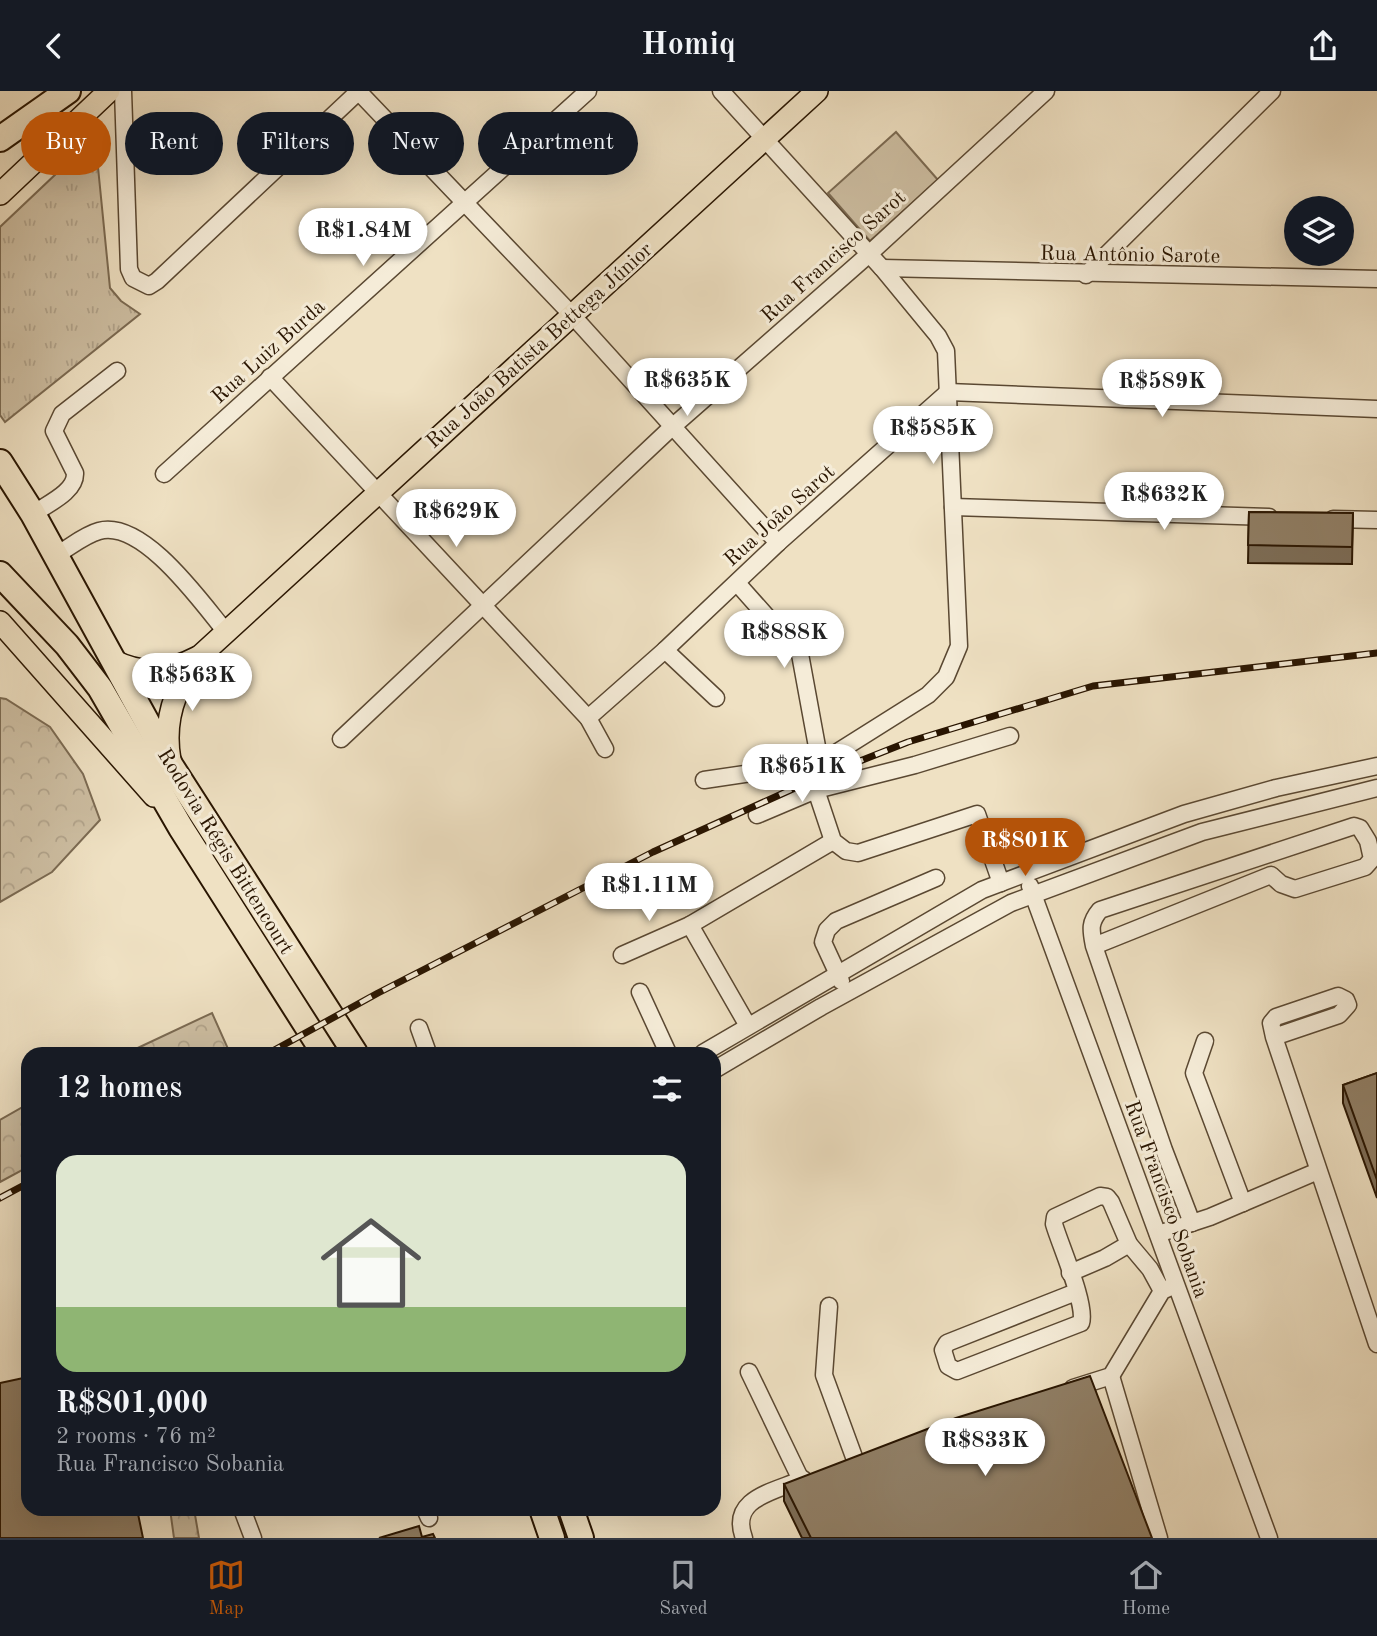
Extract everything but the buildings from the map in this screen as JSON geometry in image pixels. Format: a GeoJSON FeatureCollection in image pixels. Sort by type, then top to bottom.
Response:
{"type":"FeatureCollection","features":[{"type":"Feature","properties":{"kind":"highway"},"geometry":{"type":"LineString","coordinates":[[0,139],[68,91]]}},
{"type":"Feature","properties":{"kind":"highway","name":"Rodovia Régis Bittencourt"},"geometry":{"type":"LineString","coordinates":[[0,462],[33,514],[171,766],[351,1047]]}},
{"type":"Feature","properties":{"kind":"highway","name":"Rodovia Régis Bittencourt"},"geometry":{"type":"LineString","coordinates":[[0,575],[87,670],[114,709],[181,828],[320,1047]]}},
{"type":"Feature","properties":{"kind":"highway"},"geometry":{"type":"LineString","coordinates":[[544,1516],[552,1538]]}},
{"type":"Feature","properties":{"kind":"highway"},"geometry":{"type":"LineString","coordinates":[[574,1516],[584,1538]]}},
{"type":"Feature","properties":{"kind":"main road","name":"Rua João Batista Bettega Júnior"},"geometry":{"type":"LineString","coordinates":[[171,766],[167,746],[170,713],[181,683],[200,656],[817,91]]}},
{"type":"Feature","properties":{"kind":"main road"},"geometry":{"type":"LineString","coordinates":[[0,194],[104,96]]}},
{"type":"Feature","properties":{"kind":"main road"},"geometry":{"type":"LineString","coordinates":[[0,622],[181,828]]}},
{"type":"Feature","properties":{"kind":"main road","name":"Rua João Batista Bettega Júnior"},"geometry":{"type":"LineString","coordinates":[[114,661],[150,672],[176,668],[200,656]]}},
{"type":"Feature","properties":{"kind":"street"},"geometry":{"type":"LineString","coordinates":[[123,91],[129,269],[141,283],[149,286],[157,282],[359,91],[572,315],[671,428],[778,543]]}},
{"type":"Feature","properties":{"kind":"street","name":"Rua Luiz Burda"},"geometry":{"type":"LineString","coordinates":[[164,474],[588,91]]}},
{"type":"Feature","properties":{"kind":"street"},"geometry":{"type":"LineString","coordinates":[[704,781],[820,763],[928,695],[946,677],[959,646],[946,351],[938,336],[881,268],[721,91]]}},
{"type":"Feature","properties":{"kind":"street","name":"Rua Francisco Sarot"},"geometry":{"type":"LineString","coordinates":[[341,739],[482,603],[671,428],[868,255],[1045,91]]}},
{"type":"Feature","properties":{"kind":"street"},"geometry":{"type":"LineString","coordinates":[[1086,275],[1272,91]]}},
{"type":"Feature","properties":{"kind":"street","name":"Rua Antônio Sarote"},"geometry":{"type":"LineString","coordinates":[[881,268],[1086,275],[1377,279]]}},
{"type":"Feature","properties":{"kind":"street"},"geometry":{"type":"LineString","coordinates":[[33,514],[76,480],[54,431],[62,414],[117,371]]}},
{"type":"Feature","properties":{"kind":"street"},"geometry":{"type":"LineString","coordinates":[[270,377],[588,718],[605,749]]}},
{"type":"Feature","properties":{"kind":"street"},"geometry":{"type":"LineString","coordinates":[[948,392],[1377,409]]}},
{"type":"Feature","properties":{"kind":"street","name":"Rua João Sarot"},"geometry":{"type":"LineString","coordinates":[[588,718],[665,650],[778,543],[948,392]]}},
{"type":"Feature","properties":{"kind":"street"},"geometry":{"type":"LineString","coordinates":[[953,507],[1281,517]]}},
{"type":"Feature","properties":{"kind":"street"},"geometry":{"type":"LineString","coordinates":[[1322,519],[1377,520]]}},
{"type":"Feature","properties":{"kind":"street"},"geometry":{"type":"LineString","coordinates":[[56,555],[97,532],[112,530],[133,538],[164,561],[226,632]]}},
{"type":"Feature","properties":{"kind":"street"},"geometry":{"type":"LineString","coordinates":[[737,583],[800,654],[820,763],[816,790],[833,841],[846,851],[858,853],[977,814],[1001,883]]}},
{"type":"Feature","properties":{"kind":"street"},"geometry":{"type":"LineString","coordinates":[[665,650],[716,698]]}},
{"type":"Feature","properties":{"kind":"street"},"geometry":{"type":"LineString","coordinates":[[757,815],[816,790],[1010,736]]}},
{"type":"Feature","properties":{"kind":"street"},"geometry":{"type":"LineString","coordinates":[[713,1047],[968,897],[1001,883],[1216,804],[1377,766]]}},
{"type":"Feature","properties":{"kind":"street"},"geometry":{"type":"LineString","coordinates":[[1352,770],[1357,792]]}},
{"type":"Feature","properties":{"kind":"street"},"geometry":{"type":"LineString","coordinates":[[721,1066],[847,992],[993,912],[1033,895],[1222,826],[1377,788]]}},
{"type":"Feature","properties":{"kind":"street"},"geometry":{"type":"LineString","coordinates":[[1216,804],[1222,826]]}},
{"type":"Feature","properties":{"kind":"street"},"geometry":{"type":"LineString","coordinates":[[1094,946],[1271,875],[1281,884],[1295,889],[1365,867],[1372,859],[1368,841],[1360,828],[1354,826],[1100,911],[1090,926],[1094,946],[1164,1150],[1192,1223]]}},
{"type":"Feature","properties":{"kind":"street"},"geometry":{"type":"LineString","coordinates":[[622,955],[690,925],[833,841]]}},
{"type":"Feature","properties":{"kind":"street"},"geometry":{"type":"LineString","coordinates":[[1076,855],[1084,876]]}},
{"type":"Feature","properties":{"kind":"street","name":"Rua Francisco Sobania"},"geometry":{"type":"LineString","coordinates":[[1025,874],[1158,1234],[1169,1288],[1269,1538]]}},
{"type":"Feature","properties":{"kind":"street"},"geometry":{"type":"LineString","coordinates":[[847,992],[823,942],[827,930],[836,921],[936,878]]}},
{"type":"Feature","properties":{"kind":"street"},"geometry":{"type":"LineString","coordinates":[[690,925],[748,1026]]}},
{"type":"Feature","properties":{"kind":"street"},"geometry":{"type":"LineString","coordinates":[[640,992],[665,1047]]}},
{"type":"Feature","properties":{"kind":"street"},"geometry":{"type":"LineString","coordinates":[[419,1028],[426,1047]]}},
{"type":"Feature","properties":{"kind":"street"},"geometry":{"type":"LineString","coordinates":[[1274,1037],[1377,1344]]}},
{"type":"Feature","properties":{"kind":"street"},"geometry":{"type":"LineString","coordinates":[[1205,1041],[1194,1073],[1243,1203]]}},
{"type":"Feature","properties":{"kind":"street"},"geometry":{"type":"LineString","coordinates":[[1158,1234],[1243,1203],[1318,1171]]}},
{"type":"Feature","properties":{"kind":"street"},"geometry":{"type":"LineString","coordinates":[[1060,1392],[1111,1376],[1169,1288],[1129,1244],[1107,1197],[1100,1196],[1060,1212],[1054,1224],[1076,1292],[1083,1316],[1076,1327],[957,1371],[948,1366],[943,1350],[947,1343],[1076,1292]]}},
{"type":"Feature","properties":{"kind":"street"},"geometry":{"type":"LineString","coordinates":[[1070,1273],[1129,1244]]}},
{"type":"Feature","properties":{"kind":"street"},"geometry":{"type":"LineString","coordinates":[[829,1306],[824,1375],[855,1457]]}},
{"type":"Feature","properties":{"kind":"street"},"geometry":{"type":"LineString","coordinates":[[749,1372],[801,1480]]}},
{"type":"Feature","properties":{"kind":"street"},"geometry":{"type":"LineString","coordinates":[[1111,1376],[1160,1538]]}},
{"type":"Feature","properties":{"kind":"street"},"geometry":{"type":"LineString","coordinates":[[744,1538],[738,1523],[742,1511],[750,1502],[822,1471]]}},
{"type":"Feature","properties":{"kind":"street"},"geometry":{"type":"LineString","coordinates":[[245,1516],[253,1538]]}},
{"type":"Feature","properties":{"kind":"green space"},"geometry":{"type":"Polygon","coordinates":[[[896,132],[938,180],[870,241],[828,193],[896,132]]]}},
{"type":"Feature","properties":{"kind":"green space"},"geometry":{"type":"Polygon","coordinates":[[[55,175],[99,175],[110,288],[121,301],[140,314],[5,422],[0,415],[0,227],[55,175]]]}},
{"type":"Feature","properties":{"kind":"green space"},"geometry":{"type":"Polygon","coordinates":[[[0,698],[6,699],[50,727],[83,774],[100,820],[52,872],[0,902],[0,698]]]}},
{"type":"Feature","properties":{"kind":"green space"},"geometry":{"type":"Polygon","coordinates":[[[212,1013],[227,1047],[140,1047],[212,1013]]]}},
{"type":"Feature","properties":{"kind":"green space"},"geometry":{"type":"Polygon","coordinates":[[[21,1108],[21,1171],[0,1182],[0,1120],[21,1108]]]}},
{"type":"Feature","properties":{"kind":"green space"},"geometry":{"type":"Polygon","coordinates":[[[171,1516],[195,1516],[199,1538],[174,1538],[171,1516]]]}},
{"type":"Feature","properties":{"kind":"railway"},"geometry":{"type":"LineString","coordinates":[[280,1047],[378,993],[653,852],[817,778],[908,742],[1093,686],[1377,653]]}},
{"type":"Feature","properties":{"kind":"railway"},"geometry":{"type":"LineString","coordinates":[[0,1198],[21,1187]]}}]}
